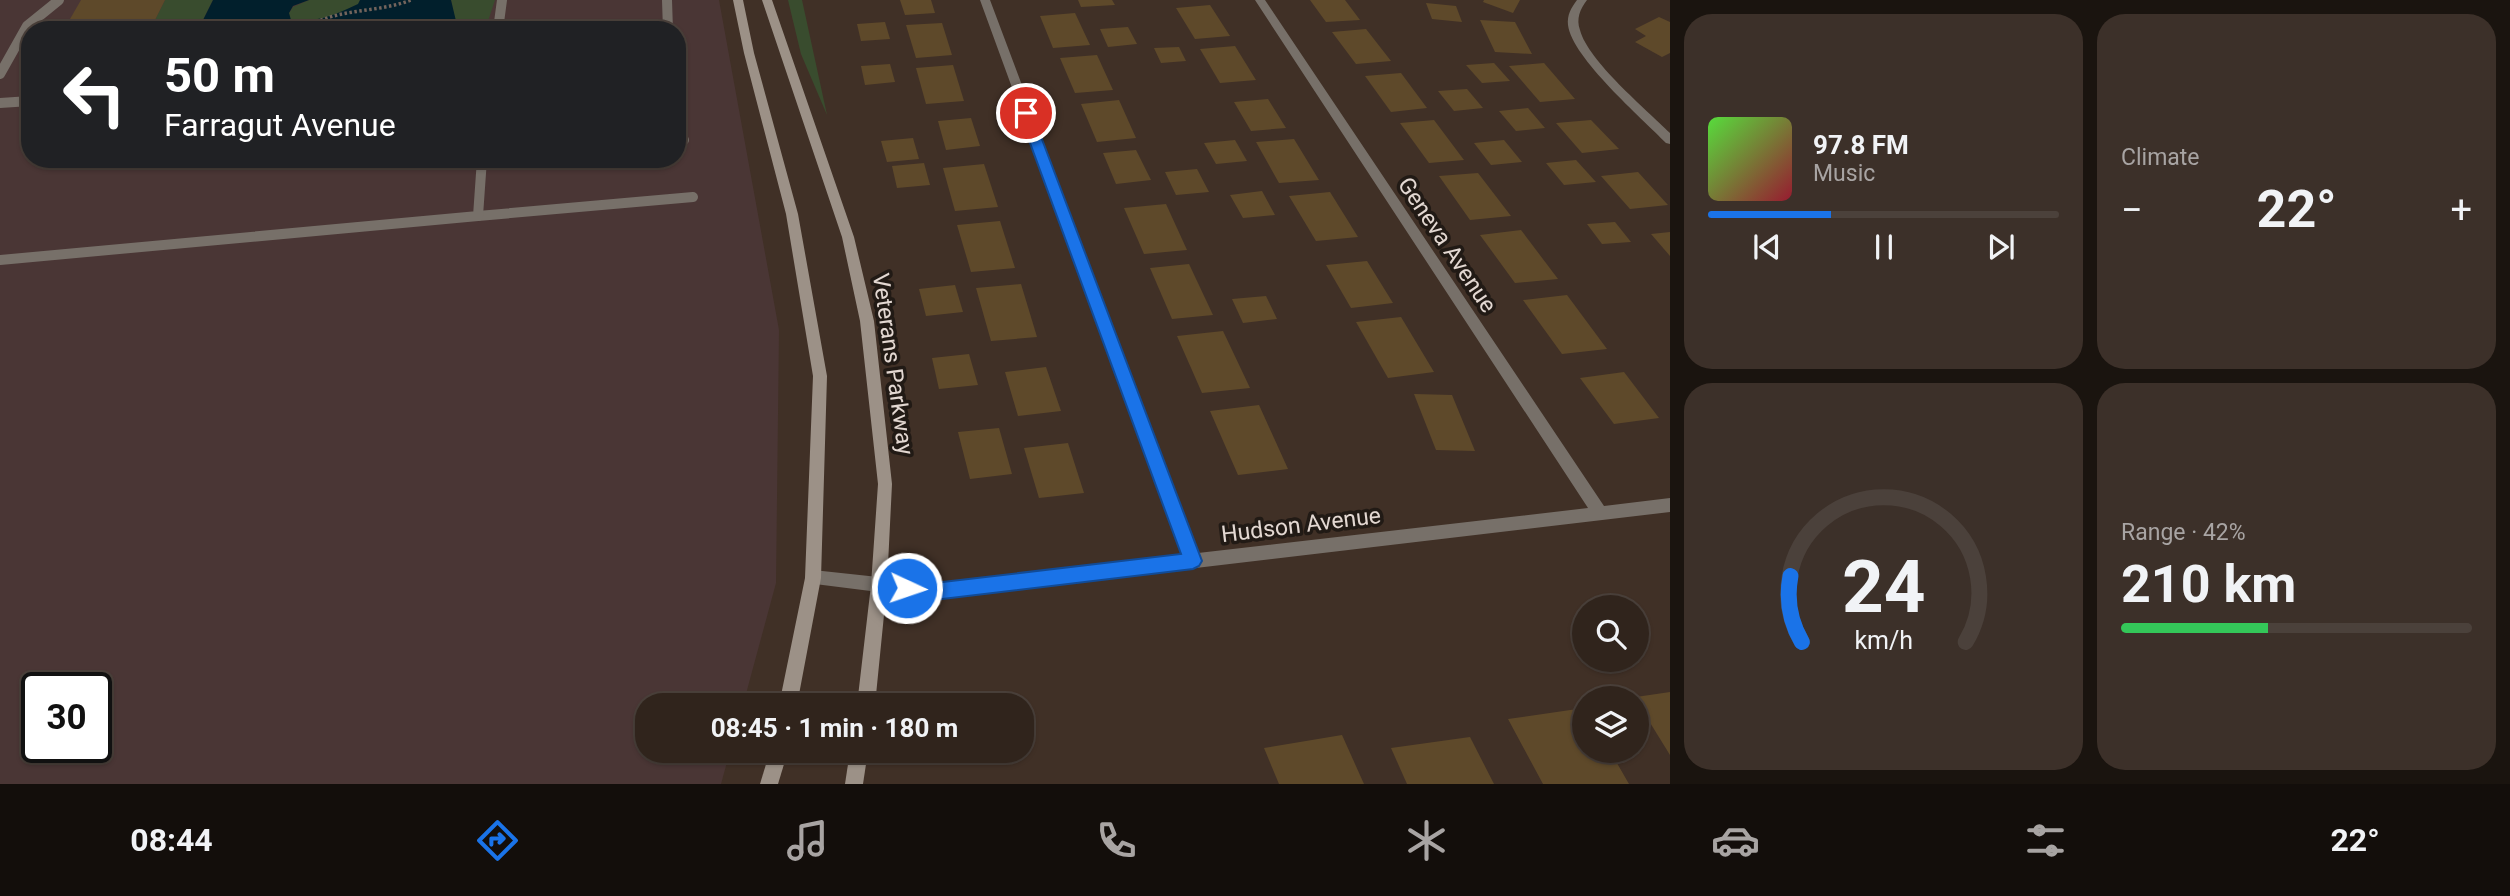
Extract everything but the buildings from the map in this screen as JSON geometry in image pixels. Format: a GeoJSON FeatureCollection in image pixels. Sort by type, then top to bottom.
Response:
{"type":"FeatureCollection","features":[{"type":"Feature","properties":{"kind":"main road"},"geometry":{"type":"LineString","coordinates":[[738,0],[749,53],[792,214],[820,376],[813,578],[790,693]]}},
{"type":"Feature","properties":{"kind":"main road","name":"Veterans Parkway"},"geometry":{"type":"LineString","coordinates":[[767,0],[848,237],[867,321],[885,484],[879,585],[867,693]]}},
{"type":"Feature","properties":{"kind":"main road"},"geometry":{"type":"LineString","coordinates":[[769,784],[775,763]]}},
{"type":"Feature","properties":{"kind":"main road"},"geometry":{"type":"LineString","coordinates":[[854,784],[857,763]]}},
{"type":"Feature","properties":{"kind":"street"},"geometry":{"type":"LineString","coordinates":[[985,0],[1193,561]]}},
{"type":"Feature","properties":{"kind":"street","name":"Geneva Avenue"},"geometry":{"type":"LineString","coordinates":[[1260,0],[1600,513]]}},
{"type":"Feature","properties":{"kind":"street"},"geometry":{"type":"LineString","coordinates":[[1582,0],[1573,13],[1573,24],[1583,47],[1670,140]]}},
{"type":"Feature","properties":{"kind":"street","name":"Hudson Avenue"},"geometry":{"type":"LineString","coordinates":[[813,578],[934,591],[1670,505]]}},
{"type":"Feature","properties":{"kind":"lane"},"geometry":{"type":"LineString","coordinates":[[30,21],[43,0]]}},
{"type":"Feature","properties":{"kind":"lane"},"geometry":{"type":"LineString","coordinates":[[33,21],[59,0]]}},
{"type":"Feature","properties":{"kind":"lane"},"geometry":{"type":"LineString","coordinates":[[499,21],[502,0]]}},
{"type":"Feature","properties":{"kind":"lane"},"geometry":{"type":"LineString","coordinates":[[667,0],[668,21]]}},
{"type":"Feature","properties":{"kind":"lane"},"geometry":{"type":"LineString","coordinates":[[0,74],[21,37]]}},
{"type":"Feature","properties":{"kind":"lane"},"geometry":{"type":"LineString","coordinates":[[0,103],[21,102]]}},
{"type":"Feature","properties":{"kind":"lane"},"geometry":{"type":"LineString","coordinates":[[478,216],[481,168]]}},
{"type":"Feature","properties":{"kind":"lane"},"geometry":{"type":"LineString","coordinates":[[0,260],[694,197]]}},
{"type":"Feature","properties":{"kind":"path"},"geometry":{"type":"LineString","coordinates":[[315,21],[335,15],[374,12],[400,6],[411,0]]}},
{"type":"Feature","properties":{"kind":"shaded area"},"geometry":{"type":"Polygon","coordinates":[[[0,0],[719,0],[779,330],[776,583],[746,693],[635,693],[635,763],[727,763],[721,784],[0,784],[0,0]]]}},
{"type":"Feature","properties":{"kind":"green space"},"geometry":{"type":"Polygon","coordinates":[[[165,0],[213,0],[202,21],[138,21],[155,20],[165,0]]]}},
{"type":"Feature","properties":{"kind":"green space"},"geometry":{"type":"Polygon","coordinates":[[[309,0],[360,0],[359,4],[324,20],[290,20],[289,13],[293,7],[309,0]]]}},
{"type":"Feature","properties":{"kind":"green space"},"geometry":{"type":"Polygon","coordinates":[[[451,0],[495,0],[488,21],[455,21],[451,0]]]}},
{"type":"Feature","properties":{"kind":"green space"},"geometry":{"type":"Polygon","coordinates":[[[788,0],[802,0],[827,115],[801,54],[788,0]]]}},
{"type":"Feature","properties":{"kind":"water"},"geometry":{"type":"Polygon","coordinates":[[[213,0],[309,0],[293,6],[289,13],[291,20],[301,20],[333,15],[358,4],[360,0],[451,0],[456,21],[202,21],[213,0]]]}},
{"type":"Feature","properties":{"kind":"route"},"geometry":{"type":"LineString","coordinates":[[907,588],[934,591],[1193,561],[1026,113]]}}]}
